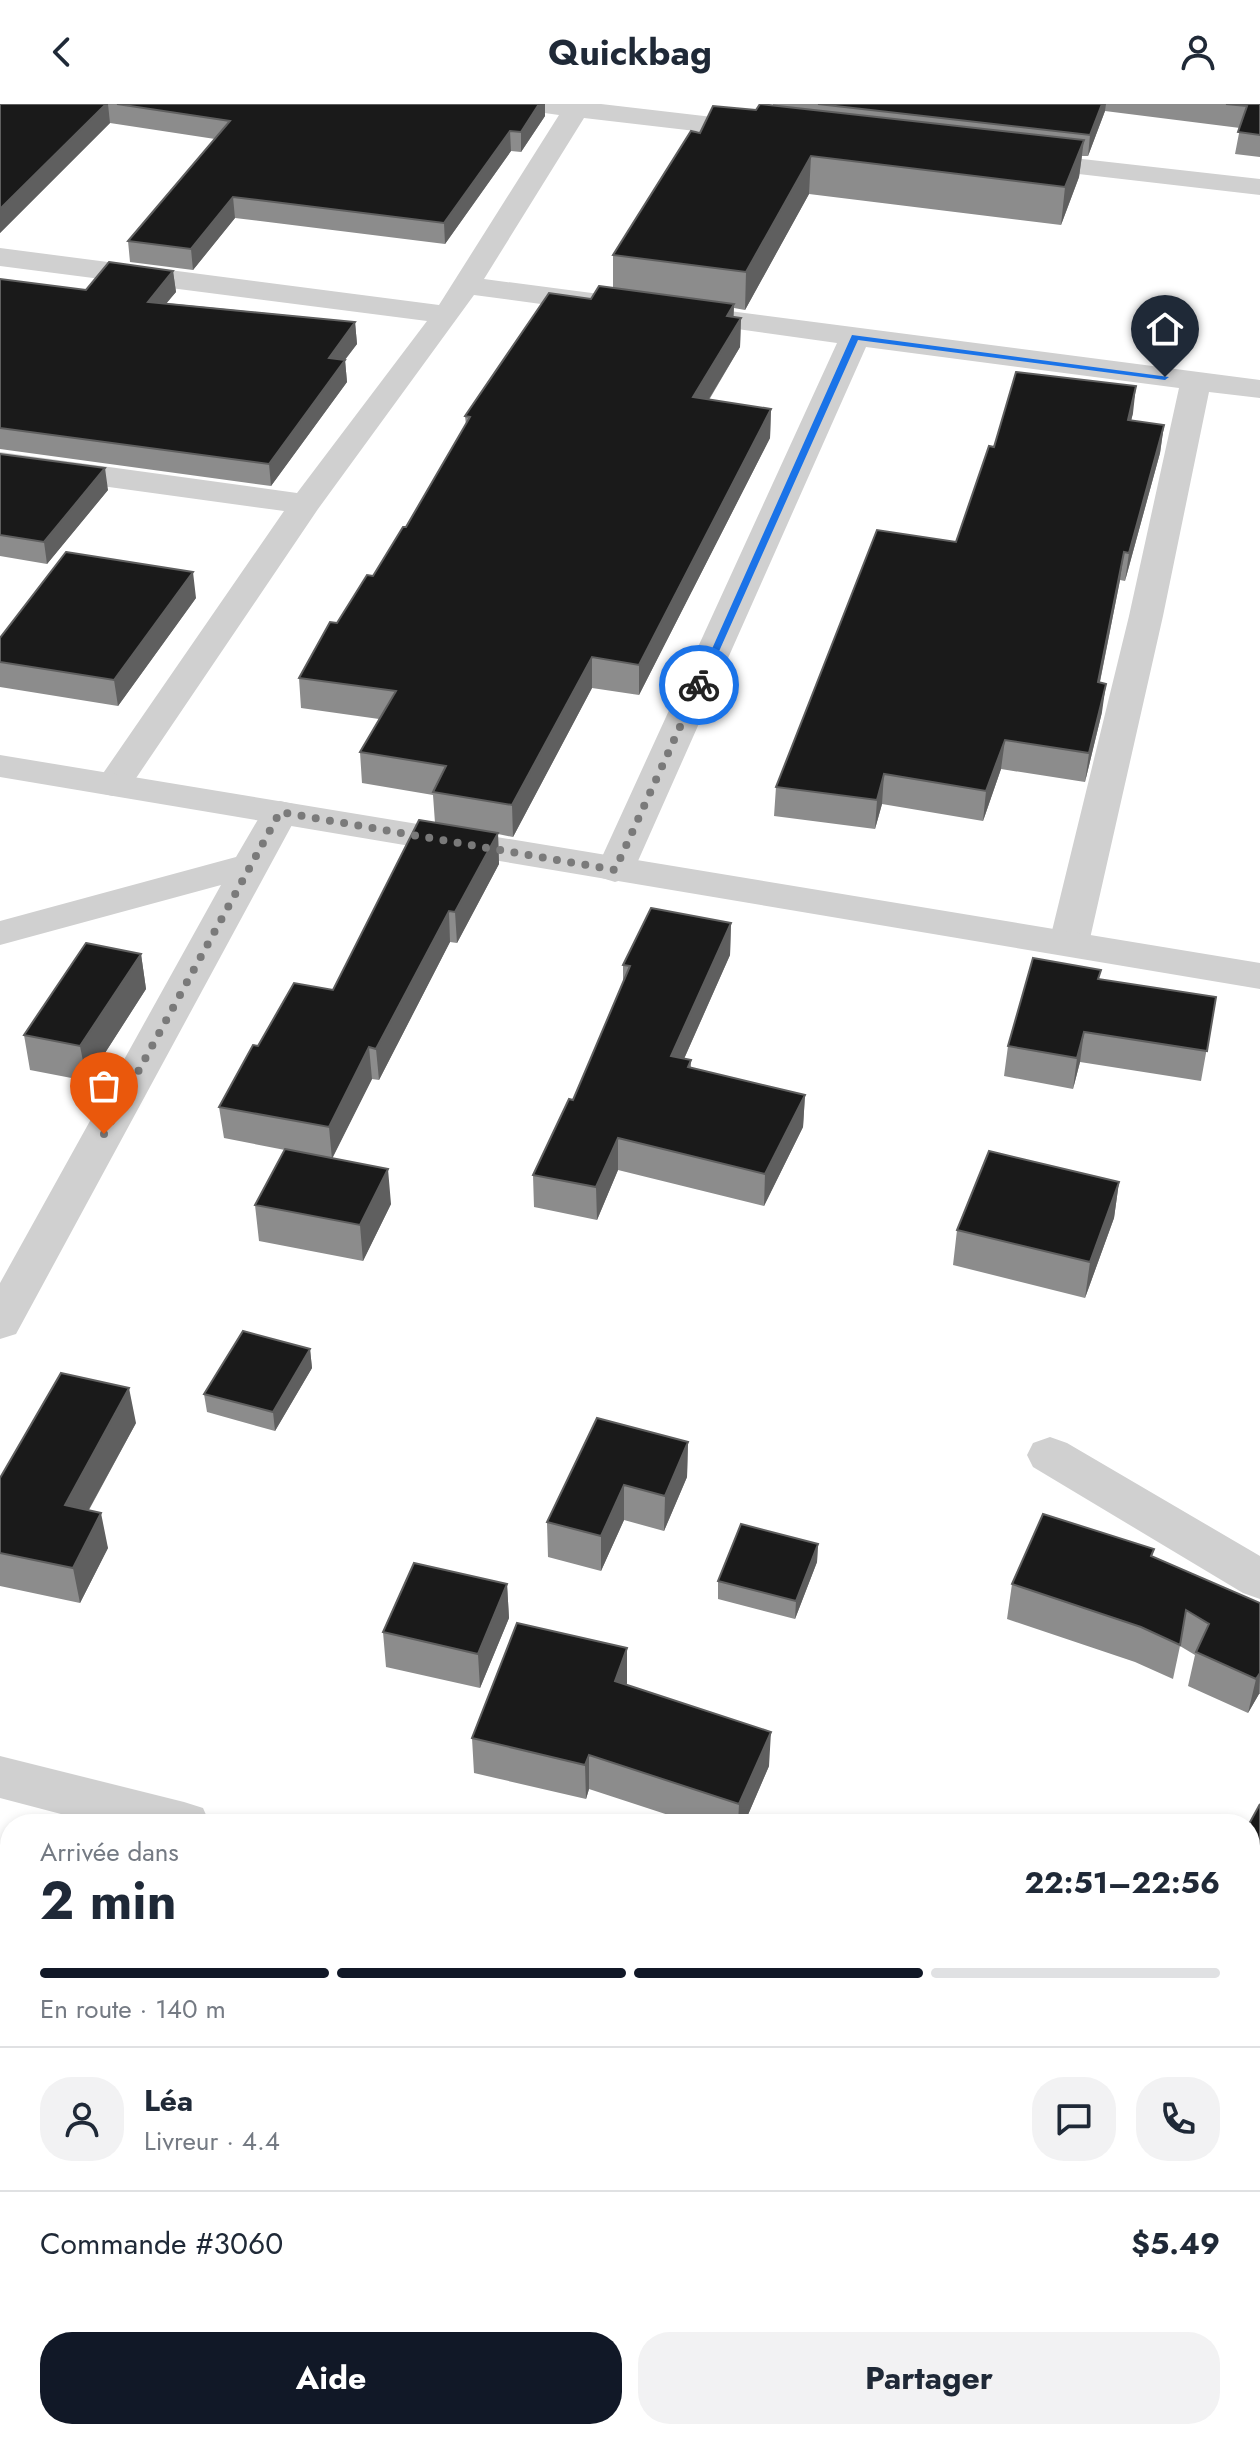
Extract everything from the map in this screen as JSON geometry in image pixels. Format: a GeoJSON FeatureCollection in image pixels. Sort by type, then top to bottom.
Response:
{"type":"FeatureCollection","features":[{"type":"Feature","properties":{"kind":"street"},"geometry":{"type":"LineString","coordinates":[[532,104],[794,134]]}},
{"type":"Feature","properties":{"kind":"street"},"geometry":{"type":"LineString","coordinates":[[113,785],[305,504],[447,315],[576,110]]}},
{"type":"Feature","properties":{"kind":"street"},"geometry":{"type":"LineString","coordinates":[[996,157],[1260,187]]}},
{"type":"Feature","properties":{"kind":"street"},"geometry":{"type":"LineString","coordinates":[[0,257],[447,315]]}},
{"type":"Feature","properties":{"kind":"street"},"geometry":{"type":"LineString","coordinates":[[466,285],[1260,389]]}},
{"type":"Feature","properties":{"kind":"street"},"geometry":{"type":"LineString","coordinates":[[615,870],[855,337]]}},
{"type":"Feature","properties":{"kind":"street"},"geometry":{"type":"LineString","coordinates":[[1069,943],[1146,616],[1196,381]]}},
{"type":"Feature","properties":{"kind":"street"},"geometry":{"type":"LineString","coordinates":[[0,462],[305,504]]}},
{"type":"Feature","properties":{"kind":"street"},"geometry":{"type":"LineString","coordinates":[[0,766],[1260,976]]}},
{"type":"Feature","properties":{"kind":"street"},"geometry":{"type":"LineString","coordinates":[[0,1323],[280,812]]}},
{"type":"Feature","properties":{"kind":"street"},"geometry":{"type":"LineString","coordinates":[[0,933],[252,865]]}},
{"type":"Feature","properties":{"kind":"street"},"geometry":{"type":"LineString","coordinates":[[1050,1455],[1260,1580]]}},
{"type":"Feature","properties":{"kind":"street"},"geometry":{"type":"LineString","coordinates":[[0,1777],[145,1814]]}},
{"type":"Feature","properties":{"kind":"building"},"geometry":{"type":"Polygon","coordinates":[[[0,104],[106,104],[0,209],[0,104]]]}},
{"type":"Feature","properties":{"kind":"building"},"geometry":{"type":"Polygon","coordinates":[[[117,104],[539,104],[521,132],[510,131],[444,223],[233,197],[191,249],[128,241],[230,121],[117,104]]]}},
{"type":"Feature","properties":{"kind":"building"},"geometry":{"type":"Polygon","coordinates":[[[760,104],[1084,140],[1065,187],[811,156],[746,272],[613,255],[691,131],[700,133],[713,106],[756,110],[760,104]]]}},
{"type":"Feature","properties":{"kind":"building"},"geometry":{"type":"Polygon","coordinates":[[[818,104],[1102,104],[1090,135],[818,104]]]}},
{"type":"Feature","properties":{"kind":"building"},"geometry":{"type":"Polygon","coordinates":[[[1226,104],[1260,104],[1260,135],[1238,132],[1247,106],[1226,104]]]}},
{"type":"Feature","properties":{"kind":"building"},"geometry":{"type":"Polygon","coordinates":[[[109,262],[173,271],[148,302],[355,322],[329,358],[345,360],[269,464],[0,428],[0,279],[86,290],[109,262]]]}},
{"type":"Feature","properties":{"kind":"building"},"geometry":{"type":"Polygon","coordinates":[[[599,286],[734,304],[727,316],[741,318],[693,397],[771,409],[639,665],[592,657],[512,805],[433,792],[446,766],[360,752],[396,691],[299,678],[330,622],[337,623],[367,575],[373,576],[403,527],[406,527],[470,417],[465,416],[549,293],[591,299],[599,286]]]}},
{"type":"Feature","properties":{"kind":"building"},"geometry":{"type":"Polygon","coordinates":[[[1016,372],[1136,386],[1128,420],[1164,425],[1129,553],[1124,552],[1098,682],[1106,684],[1089,753],[1005,740],[986,791],[884,774],[877,800],[776,787],[877,530],[956,542],[989,446],[994,447],[1016,372]]]}},
{"type":"Feature","properties":{"kind":"building"},"geometry":{"type":"Polygon","coordinates":[[[0,454],[105,468],[44,542],[0,535],[0,454]]]}},
{"type":"Feature","properties":{"kind":"building"},"geometry":{"type":"Polygon","coordinates":[[[66,552],[193,572],[114,680],[0,662],[0,638],[66,552]]]}},
{"type":"Feature","properties":{"kind":"building"},"geometry":{"type":"Polygon","coordinates":[[[419,820],[498,833],[455,912],[449,911],[376,1049],[369,1047],[329,1127],[219,1107],[253,1045],[258,1046],[294,983],[333,990],[419,820]]]}},
{"type":"Feature","properties":{"kind":"building"},"geometry":{"type":"Polygon","coordinates":[[[651,908],[731,923],[671,1056],[691,1060],[688,1067],[805,1095],[765,1174],[618,1138],[596,1187],[533,1175],[569,1099],[573,1100],[630,966],[623,965],[651,908]]]}},
{"type":"Feature","properties":{"kind":"building"},"geometry":{"type":"Polygon","coordinates":[[[86,943],[141,954],[80,1046],[24,1035],[86,943]]]}},
{"type":"Feature","properties":{"kind":"building"},"geometry":{"type":"Polygon","coordinates":[[[1033,958],[1101,970],[1098,979],[1216,997],[1207,1051],[1084,1032],[1077,1058],[1008,1046],[1033,958]]]}},
{"type":"Feature","properties":{"kind":"building"},"geometry":{"type":"Polygon","coordinates":[[[285,1149],[388,1169],[360,1225],[255,1205],[285,1149]]]}},
{"type":"Feature","properties":{"kind":"building"},"geometry":{"type":"Polygon","coordinates":[[[989,1151],[1119,1182],[1090,1262],[957,1230],[989,1151]]]}},
{"type":"Feature","properties":{"kind":"building"},"geometry":{"type":"Polygon","coordinates":[[[243,1331],[310,1349],[273,1412],[204,1394],[243,1331]]]}},
{"type":"Feature","properties":{"kind":"building"},"geometry":{"type":"Polygon","coordinates":[[[61,1373],[129,1388],[65,1505],[101,1513],[73,1568],[0,1553],[0,1478],[61,1373]]]}},
{"type":"Feature","properties":{"kind":"building"},"geometry":{"type":"Polygon","coordinates":[[[597,1418],[688,1442],[665,1496],[624,1485],[601,1536],[547,1522],[597,1418]]]}},
{"type":"Feature","properties":{"kind":"building"},"geometry":{"type":"Polygon","coordinates":[[[1043,1514],[1154,1549],[1151,1556],[1260,1603],[1260,1673],[1256,1679],[1196,1652],[1209,1624],[1186,1610],[1180,1645],[1141,1627],[1012,1584],[1043,1514]]]}},
{"type":"Feature","properties":{"kind":"building"},"geometry":{"type":"Polygon","coordinates":[[[741,1524],[818,1544],[796,1601],[718,1581],[741,1524]]]}},
{"type":"Feature","properties":{"kind":"building"},"geometry":{"type":"Polygon","coordinates":[[[414,1563],[507,1584],[478,1654],[383,1632],[414,1563]]]}},
{"type":"Feature","properties":{"kind":"building"},"geometry":{"type":"Polygon","coordinates":[[[517,1623],[627,1648],[615,1681],[771,1732],[739,1804],[589,1755],[585,1765],[472,1738],[517,1623]]]}},
{"type":"Feature","properties":{"kind":"way so far"},"geometry":{"type":"LineString","coordinates":[[104,1134],[280,812],[615,870],[699,685]]}},
{"type":"Feature","properties":{"kind":"route"},"geometry":{"type":"LineString","coordinates":[[699,685],[855,337],[1165,377]]}}]}
